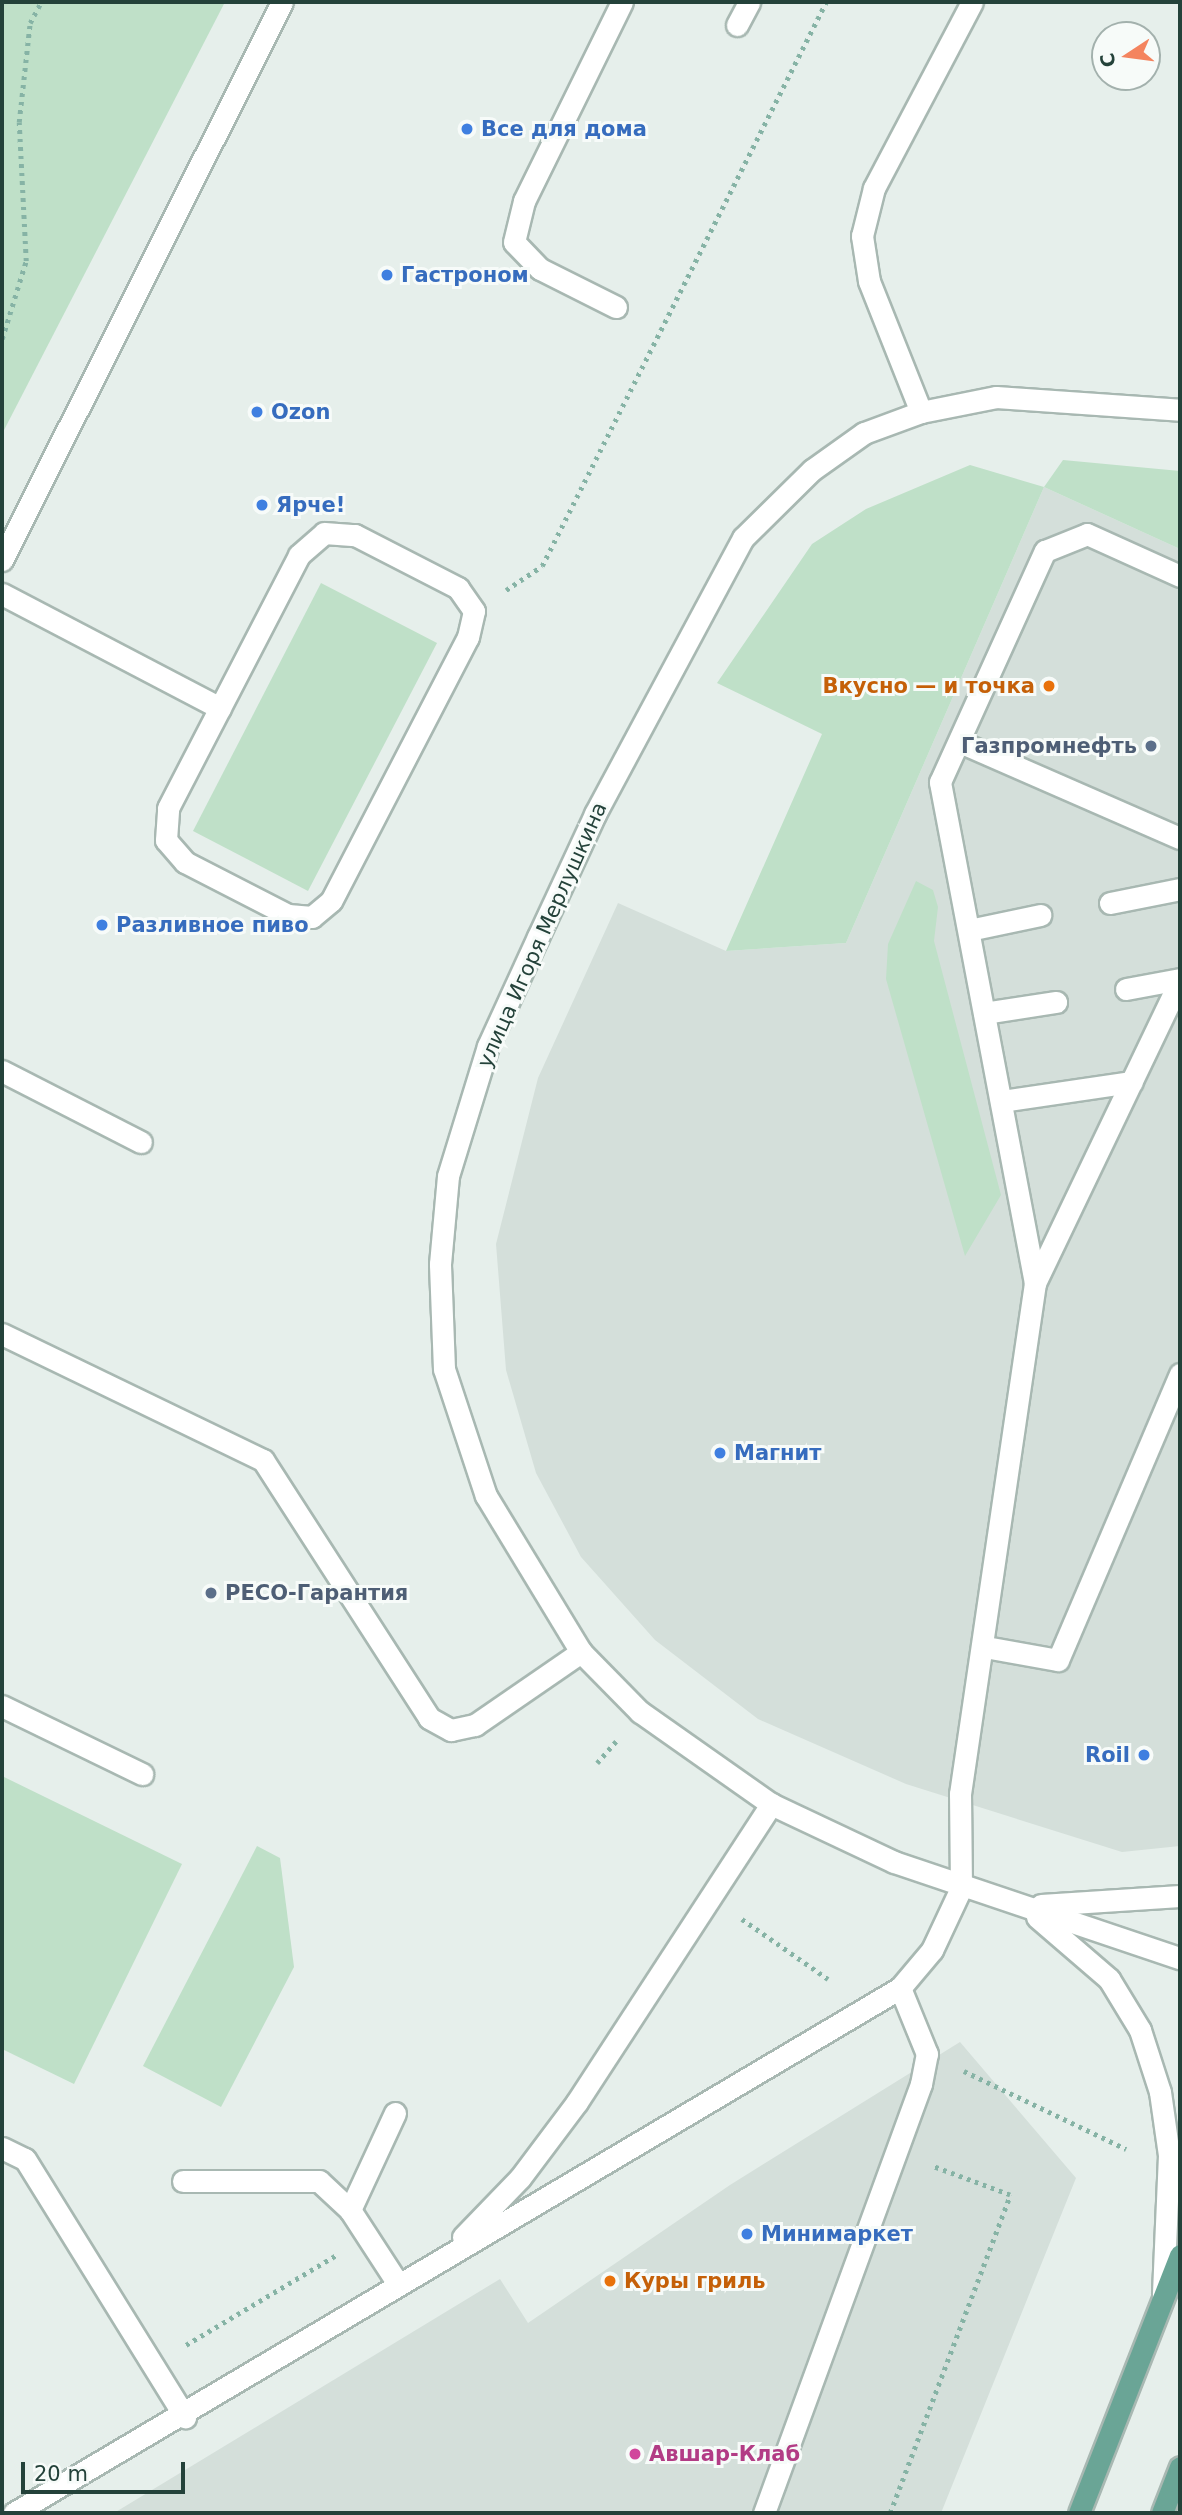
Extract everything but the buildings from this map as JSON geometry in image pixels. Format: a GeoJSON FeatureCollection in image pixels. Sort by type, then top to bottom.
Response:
{"type":"FeatureCollection","features":[{"type":"Feature","properties":{"kind":"main road"},"geometry":{"type":"LineString","coordinates":[[1079,2513],[1180,2255]]}},
{"type":"Feature","properties":{"kind":"main road"},"geometry":{"type":"LineString","coordinates":[[1162,2513],[1180,2467]]}},
{"type":"Feature","properties":{"kind":"street"},"geometry":{"type":"LineString","coordinates":[[2,560],[282,2]]}},
{"type":"Feature","properties":{"kind":"street"},"geometry":{"type":"LineString","coordinates":[[616,307],[540,269],[514,242],[524,201],[622,2]]}},
{"type":"Feature","properties":{"kind":"street"},"geometry":{"type":"LineString","coordinates":[[737,25],[749,2]]}},
{"type":"Feature","properties":{"kind":"street"},"geometry":{"type":"LineString","coordinates":[[921,412],[869,281],[862,236],[874,188],[972,2]]}},
{"type":"Feature","properties":{"kind":"street","name":"улица Игоря Мерлушкина"},"geometry":{"type":"LineString","coordinates":[[1021,1905],[961,1888],[771,1804],[640,1712],[581,1651],[486,1496],[444,1369],[440,1264],[448,1176],[488,1046],[538,937],[595,814],[743,538],[812,471],[864,433],[921,412],[996,397],[1180,410]]}},
{"type":"Feature","properties":{"kind":"street"},"geometry":{"type":"LineString","coordinates":[[324,533],[355,535],[458,588],[474,611],[468,637],[331,901],[312,917],[288,915],[185,862],[166,840],[169,808],[220,708],[299,555],[324,533]]}},
{"type":"Feature","properties":{"kind":"street"},"geometry":{"type":"LineString","coordinates":[[1035,1283],[940,782],[1045,551],[1087,534],[1180,576]]}},
{"type":"Feature","properties":{"kind":"street"},"geometry":{"type":"LineString","coordinates":[[2,594],[220,708]]}},
{"type":"Feature","properties":{"kind":"street"},"geometry":{"type":"LineString","coordinates":[[960,742],[1180,838]]}},
{"type":"Feature","properties":{"kind":"street"},"geometry":{"type":"LineString","coordinates":[[1110,903],[1180,889]]}},
{"type":"Feature","properties":{"kind":"street"},"geometry":{"type":"LineString","coordinates":[[969,930],[1040,915]]}},
{"type":"Feature","properties":{"kind":"street"},"geometry":{"type":"LineString","coordinates":[[1126,989],[1180,980]]}},
{"type":"Feature","properties":{"kind":"street"},"geometry":{"type":"LineString","coordinates":[[14,2513],[185,2417],[398,2284],[900,1988],[932,1950],[961,1888],[960,1794],[985,1647],[1035,1283],[1180,980]]}},
{"type":"Feature","properties":{"kind":"street"},"geometry":{"type":"LineString","coordinates":[[984,1013],[1056,1002]]}},
{"type":"Feature","properties":{"kind":"street"},"geometry":{"type":"LineString","coordinates":[[2,1071],[141,1142]]}},
{"type":"Feature","properties":{"kind":"street"},"geometry":{"type":"LineString","coordinates":[[1001,1101],[1132,1082]]}},
{"type":"Feature","properties":{"kind":"street"},"geometry":{"type":"LineString","coordinates":[[2,1334],[263,1460],[429,1718],[451,1730],[475,1724],[581,1651]]}},
{"type":"Feature","properties":{"kind":"street"},"geometry":{"type":"LineString","coordinates":[[985,1647],[1058,1660],[1180,1374]]}},
{"type":"Feature","properties":{"kind":"street"},"geometry":{"type":"LineString","coordinates":[[2,1706],[142,1774]]}},
{"type":"Feature","properties":{"kind":"street"},"geometry":{"type":"LineString","coordinates":[[446,2256],[520,2178],[577,2102],[771,1804]]}},
{"type":"Feature","properties":{"kind":"street"},"geometry":{"type":"LineString","coordinates":[[1021,1905],[1105,1905],[1180,1896]]}},
{"type":"Feature","properties":{"kind":"street"},"geometry":{"type":"LineString","coordinates":[[1021,1905],[1180,1958]]}},
{"type":"Feature","properties":{"kind":"street"},"geometry":{"type":"LineString","coordinates":[[1021,1905],[1109,1979],[1140,2030],[1160,2092],[1169,2155],[1162,2300]]}},
{"type":"Feature","properties":{"kind":"street"},"geometry":{"type":"LineString","coordinates":[[764,2513],[897,2152],[927,2054],[900,1988]]}},
{"type":"Feature","properties":{"kind":"street"},"geometry":{"type":"LineString","coordinates":[[350,2210],[395,2113]]}},
{"type":"Feature","properties":{"kind":"street"},"geometry":{"type":"LineString","coordinates":[[2,2148],[25,2159],[185,2417]]}},
{"type":"Feature","properties":{"kind":"street"},"geometry":{"type":"LineString","coordinates":[[183,2181],[319,2181],[350,2210],[398,2284]]}},
{"type":"Feature","properties":{"kind":"path"},"geometry":{"type":"LineString","coordinates":[[2,339],[26,261],[19,122],[30,23],[41,2]]}},
{"type":"Feature","properties":{"kind":"path"},"geometry":{"type":"LineString","coordinates":[[474,611],[542,566],[826,2]]}},
{"type":"Feature","properties":{"kind":"path"},"geometry":{"type":"LineString","coordinates":[[597,1763],[621,1735]]}},
{"type":"Feature","properties":{"kind":"path"},"geometry":{"type":"LineString","coordinates":[[741,1919],[828,1979]]}},
{"type":"Feature","properties":{"kind":"path"},"geometry":{"type":"LineString","coordinates":[[927,2054],[1129,2153]]}},
{"type":"Feature","properties":{"kind":"path"},"geometry":{"type":"LineString","coordinates":[[890,2513],[1010,2195],[897,2152]]}},
{"type":"Feature","properties":{"kind":"path"},"geometry":{"type":"LineString","coordinates":[[152,2365],[347,2248]]}},
{"type":"Feature","properties":{"kind":"shaded area"},"geometry":{"type":"Polygon","coordinates":[[[1044,487],[1180,549],[1180,1846],[1122,1852],[906,1784],[758,1719],[655,1640],[581,1557],[536,1473],[506,1370],[496,1244],[538,1078],[618,903],[726,951],[846,943],[1044,487]]]}},
{"type":"Feature","properties":{"kind":"shaded area"},"geometry":{"type":"Polygon","coordinates":[[[960,2042],[1076,2178],[941,2513],[114,2513],[500,2279],[528,2323],[730,2185],[960,2042]]]}},
{"type":"Feature","properties":{"kind":"green space"},"geometry":{"type":"Polygon","coordinates":[[[2,2],[225,2],[2,434],[2,2]]]}},
{"type":"Feature","properties":{"kind":"green space"},"geometry":{"type":"Polygon","coordinates":[[[1063,460],[1180,471],[1180,549],[1044,487],[1063,460]]]}},
{"type":"Feature","properties":{"kind":"green space"},"geometry":{"type":"Polygon","coordinates":[[[970,465],[1044,487],[846,943],[726,951],[822,734],[717,683],[812,544],[866,509],[970,465]]]}},
{"type":"Feature","properties":{"kind":"green space"},"geometry":{"type":"Polygon","coordinates":[[[321,583],[437,643],[308,891],[193,831],[321,583]]]}},
{"type":"Feature","properties":{"kind":"green space"},"geometry":{"type":"Polygon","coordinates":[[[916,881],[933,890],[938,907],[934,941],[1001,1195],[965,1256],[886,979],[888,944],[916,881]]]}},
{"type":"Feature","properties":{"kind":"green space"},"geometry":{"type":"Polygon","coordinates":[[[2,1776],[182,1864],[74,2084],[2,2049],[2,1776]]]}},
{"type":"Feature","properties":{"kind":"green space"},"geometry":{"type":"Polygon","coordinates":[[[257,1846],[280,1858],[294,1967],[221,2107],[143,2066],[257,1846]]]}},
{"type":"Feature","properties":{"kind":"place","name":"Все для дома"},"geometry":{"type":"Point","coordinates":[467,129]}},
{"type":"Feature","properties":{"kind":"place","name":"Гастроном"},"geometry":{"type":"Point","coordinates":[387,275]}},
{"type":"Feature","properties":{"kind":"place","name":"Ozon"},"geometry":{"type":"Point","coordinates":[257,412]}},
{"type":"Feature","properties":{"kind":"place","name":"Ярче!"},"geometry":{"type":"Point","coordinates":[262,505]}},
{"type":"Feature","properties":{"kind":"place","name":"Вкусно — и точка"},"geometry":{"type":"Point","coordinates":[1049,686]}},
{"type":"Feature","properties":{"kind":"place","name":"Газпромнефть"},"geometry":{"type":"Point","coordinates":[1151,746]}},
{"type":"Feature","properties":{"kind":"place","name":"Разливное пиво"},"geometry":{"type":"Point","coordinates":[102,925]}},
{"type":"Feature","properties":{"kind":"place","name":"Магнит"},"geometry":{"type":"Point","coordinates":[720,1453]}},
{"type":"Feature","properties":{"kind":"place","name":"РЕСО-Гарантия"},"geometry":{"type":"Point","coordinates":[211,1593]}},
{"type":"Feature","properties":{"kind":"place","name":"Roil"},"geometry":{"type":"Point","coordinates":[1144,1755]}},
{"type":"Feature","properties":{"kind":"place","name":"Минимаркет"},"geometry":{"type":"Point","coordinates":[747,2234]}},
{"type":"Feature","properties":{"kind":"place","name":"Куры гриль"},"geometry":{"type":"Point","coordinates":[610,2281]}},
{"type":"Feature","properties":{"kind":"place","name":"Авшар-Клаб"},"geometry":{"type":"Point","coordinates":[635,2454]}}]}
